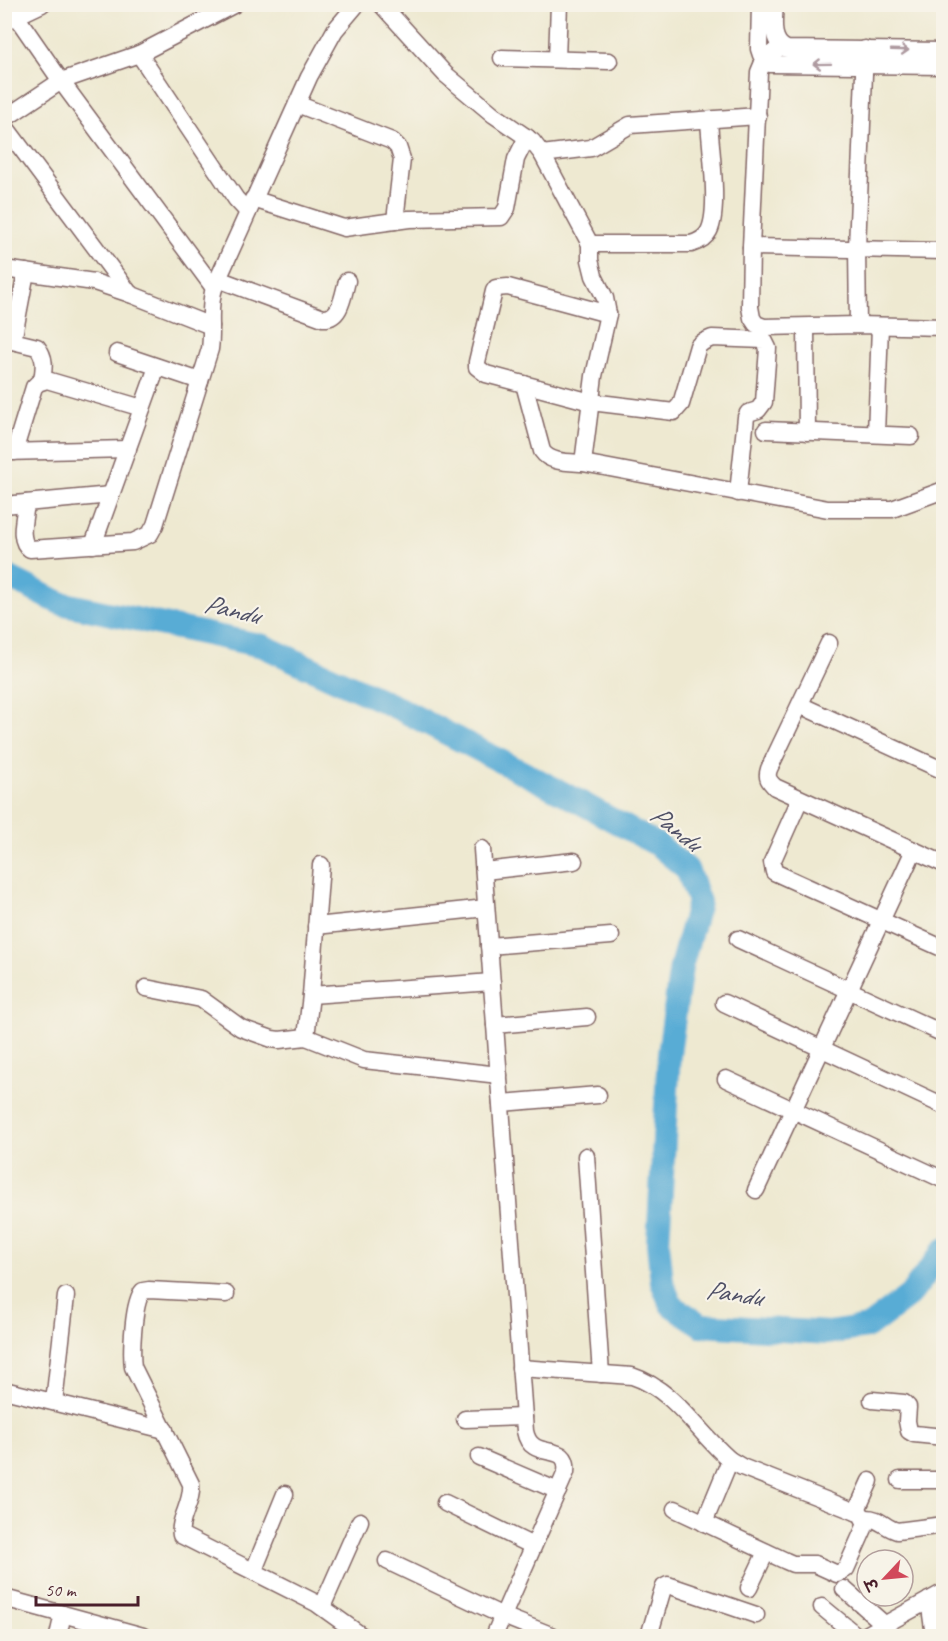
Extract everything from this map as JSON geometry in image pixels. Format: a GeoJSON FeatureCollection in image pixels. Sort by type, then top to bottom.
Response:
{"type":"FeatureCollection","features":[{"type":"Feature","properties":{"kind":"street"},"geometry":{"type":"LineString","coordinates":[[42,4],[10,19],[61,81],[216,284],[328,318],[337,313],[347,281]]}},
{"type":"Feature","properties":{"kind":"street"},"geometry":{"type":"LineString","coordinates":[[4,119],[61,81],[140,54],[235,4]]}},
{"type":"Feature","properties":{"kind":"street"},"geometry":{"type":"LineString","coordinates":[[26,503],[23,540],[25,546],[30,549],[133,542],[150,534],[155,525],[210,349],[211,298],[216,284],[309,76],[335,30],[357,4]]}},
{"type":"Feature","properties":{"kind":"street"},"geometry":{"type":"LineString","coordinates":[[381,4],[445,74],[494,115],[527,137],[542,154],[590,244],[590,260],[594,276],[605,298],[608,314],[594,376],[583,463]]}},
{"type":"Feature","properties":{"kind":"street"},"geometry":{"type":"LineString","coordinates":[[558,59],[559,4]]}},
{"type":"Feature","properties":{"kind":"street"},"geometry":{"type":"LineString","coordinates":[[760,4],[759,49],[764,60],[770,64],[944,51]]}},
{"type":"Feature","properties":{"kind":"street"},"geometry":{"type":"LineString","coordinates":[[775,4],[775,34],[780,47]]}},
{"type":"Feature","properties":{"kind":"street"},"geometry":{"type":"LineString","coordinates":[[780,47],[764,60],[759,72],[751,247],[750,307],[752,318],[756,324],[764,327],[858,325],[944,327]]}},
{"type":"Feature","properties":{"kind":"street"},"geometry":{"type":"LineString","coordinates":[[780,47],[944,66]]}},
{"type":"Feature","properties":{"kind":"street"},"geometry":{"type":"LineString","coordinates":[[140,54],[236,199],[335,227],[344,228],[422,218],[501,217],[507,208],[516,159],[527,137]]}},
{"type":"Feature","properties":{"kind":"street"},"geometry":{"type":"LineString","coordinates":[[858,325],[864,56]]}},
{"type":"Feature","properties":{"kind":"street"},"geometry":{"type":"LineString","coordinates":[[502,58],[609,61]]}},
{"type":"Feature","properties":{"kind":"street"},"geometry":{"type":"LineString","coordinates":[[297,104],[392,141],[398,147],[402,159],[395,220]]}},
{"type":"Feature","properties":{"kind":"street"},"geometry":{"type":"LineString","coordinates":[[542,154],[591,148],[630,125],[758,116]]}},
{"type":"Feature","properties":{"kind":"street"},"geometry":{"type":"LineString","coordinates":[[590,244],[691,244],[703,239],[711,227],[714,210],[709,120]]}},
{"type":"Feature","properties":{"kind":"street"},"geometry":{"type":"LineString","coordinates":[[4,125],[130,294]]}},
{"type":"Feature","properties":{"kind":"street"},"geometry":{"type":"LineString","coordinates":[[751,247],[944,251]]}},
{"type":"Feature","properties":{"kind":"street"},"geometry":{"type":"LineString","coordinates":[[4,269],[94,282],[211,326]]}},
{"type":"Feature","properties":{"kind":"street"},"geometry":{"type":"LineString","coordinates":[[26,272],[9,340],[40,349],[44,360],[42,381]]}},
{"type":"Feature","properties":{"kind":"street"},"geometry":{"type":"LineString","coordinates":[[608,314],[508,287],[496,288],[491,301],[477,367],[486,374],[591,402],[674,412],[681,404],[699,346],[703,342],[712,338],[764,340],[768,348],[764,402],[758,410],[748,413],[746,417],[738,493]]}},
{"type":"Feature","properties":{"kind":"street"},"geometry":{"type":"LineString","coordinates":[[876,434],[880,326]]}},
{"type":"Feature","properties":{"kind":"street"},"geometry":{"type":"LineString","coordinates":[[806,327],[807,432]]}},
{"type":"Feature","properties":{"kind":"street"},"geometry":{"type":"LineString","coordinates":[[117,354],[200,381]]}},
{"type":"Feature","properties":{"kind":"street"},"geometry":{"type":"LineString","coordinates":[[93,545],[157,367]]}},
{"type":"Feature","properties":{"kind":"street"},"geometry":{"type":"LineString","coordinates":[[128,449],[9,452],[34,387],[42,381],[47,380],[142,408]]}},
{"type":"Feature","properties":{"kind":"street"},"geometry":{"type":"LineString","coordinates":[[524,384],[542,451],[550,459],[583,463],[828,509],[892,509],[944,490]]}},
{"type":"Feature","properties":{"kind":"street"},"geometry":{"type":"LineString","coordinates":[[766,430],[911,436]]}},
{"type":"Feature","properties":{"kind":"street"},"geometry":{"type":"LineString","coordinates":[[4,505],[111,495]]}},
{"type":"Feature","properties":{"kind":"street"},"geometry":{"type":"LineString","coordinates":[[829,643],[767,775],[769,782],[800,799],[944,864]]}},
{"type":"Feature","properties":{"kind":"street"},"geometry":{"type":"LineString","coordinates":[[800,705],[944,771]]}},
{"type":"Feature","properties":{"kind":"street"},"geometry":{"type":"LineString","coordinates":[[800,799],[772,862],[774,872],[944,949]]}},
{"type":"Feature","properties":{"kind":"street"},"geometry":{"type":"LineString","coordinates":[[482,849],[527,1440],[531,1446],[556,1453],[567,1463],[566,1472],[558,1491],[494,1636]]}},
{"type":"Feature","properties":{"kind":"street"},"geometry":{"type":"LineString","coordinates":[[756,1190],[914,850]]}},
{"type":"Feature","properties":{"kind":"street"},"geometry":{"type":"LineString","coordinates":[[484,870],[574,861]]}},
{"type":"Feature","properties":{"kind":"street"},"geometry":{"type":"LineString","coordinates":[[306,1037],[321,865]]}},
{"type":"Feature","properties":{"kind":"street"},"geometry":{"type":"LineString","coordinates":[[316,926],[486,908]]}},
{"type":"Feature","properties":{"kind":"street"},"geometry":{"type":"LineString","coordinates":[[489,946],[611,936]]}},
{"type":"Feature","properties":{"kind":"street"},"geometry":{"type":"LineString","coordinates":[[738,939],[944,1034]]}},
{"type":"Feature","properties":{"kind":"street"},"geometry":{"type":"LineString","coordinates":[[311,995],[492,982]]}},
{"type":"Feature","properties":{"kind":"street"},"geometry":{"type":"LineString","coordinates":[[146,988],[201,999],[241,1028],[273,1039],[306,1037],[364,1060],[499,1075]]}},
{"type":"Feature","properties":{"kind":"street"},"geometry":{"type":"LineString","coordinates":[[724,1003],[944,1106]]}},
{"type":"Feature","properties":{"kind":"street"},"geometry":{"type":"LineString","coordinates":[[495,1025],[587,1017]]}},
{"type":"Feature","properties":{"kind":"street"},"geometry":{"type":"LineString","coordinates":[[726,1079],[944,1180]]}},
{"type":"Feature","properties":{"kind":"street"},"geometry":{"type":"LineString","coordinates":[[501,1103],[598,1095]]}},
{"type":"Feature","properties":{"kind":"street"},"geometry":{"type":"LineString","coordinates":[[586,1156],[601,1374]]}},
{"type":"Feature","properties":{"kind":"street"},"geometry":{"type":"LineString","coordinates":[[226,1294],[149,1290],[140,1294],[131,1358],[133,1367],[191,1484],[191,1498],[181,1525],[181,1534],[322,1607],[362,1636]]}},
{"type":"Feature","properties":{"kind":"street"},"geometry":{"type":"LineString","coordinates":[[54,1402],[66,1296]]}},
{"type":"Feature","properties":{"kind":"street"},"geometry":{"type":"LineString","coordinates":[[520,1368],[632,1376],[657,1387],[730,1460],[742,1467],[860,1515],[879,1520],[890,1529],[897,1531],[944,1525]]}},
{"type":"Feature","properties":{"kind":"street"},"geometry":{"type":"LineString","coordinates":[[4,1390],[165,1430]]}},
{"type":"Feature","properties":{"kind":"street"},"geometry":{"type":"LineString","coordinates":[[872,1400],[904,1403],[908,1407],[909,1431],[914,1434],[944,1437]]}},
{"type":"Feature","properties":{"kind":"street"},"geometry":{"type":"LineString","coordinates":[[465,1419],[524,1417]]}},
{"type":"Feature","properties":{"kind":"street"},"geometry":{"type":"LineString","coordinates":[[480,1457],[558,1491]]}},
{"type":"Feature","properties":{"kind":"street"},"geometry":{"type":"LineString","coordinates":[[704,1522],[730,1460]]}},
{"type":"Feature","properties":{"kind":"street"},"geometry":{"type":"LineString","coordinates":[[900,1480],[944,1480]]}},
{"type":"Feature","properties":{"kind":"street"},"geometry":{"type":"LineString","coordinates":[[675,1509],[794,1564],[815,1564],[837,1574],[846,1569],[865,1528],[860,1515],[870,1481]]}},
{"type":"Feature","properties":{"kind":"street"},"geometry":{"type":"LineString","coordinates":[[254,1570],[285,1494]]}},
{"type":"Feature","properties":{"kind":"street"},"geometry":{"type":"LineString","coordinates":[[445,1503],[534,1546]]}},
{"type":"Feature","properties":{"kind":"street"},"geometry":{"type":"LineString","coordinates":[[322,1607],[360,1521]]}},
{"type":"Feature","properties":{"kind":"street"},"geometry":{"type":"LineString","coordinates":[[749,1588],[766,1552]]}},
{"type":"Feature","properties":{"kind":"street"},"geometry":{"type":"LineString","coordinates":[[387,1561],[503,1616],[553,1636]]}},
{"type":"Feature","properties":{"kind":"street"},"geometry":{"type":"LineString","coordinates":[[649,1636],[662,1592],[668,1585],[756,1615]]}},
{"type":"Feature","properties":{"kind":"street"},"geometry":{"type":"LineString","coordinates":[[844,1589],[884,1624]]}},
{"type":"Feature","properties":{"kind":"street"},"geometry":{"type":"LineString","coordinates":[[864,1636],[939,1595]]}},
{"type":"Feature","properties":{"kind":"street"},"geometry":{"type":"LineString","coordinates":[[934,1636],[939,1595]]}},
{"type":"Feature","properties":{"kind":"street"},"geometry":{"type":"LineString","coordinates":[[4,1598],[143,1636]]}},
{"type":"Feature","properties":{"kind":"street"},"geometry":{"type":"LineString","coordinates":[[822,1607],[856,1636]]}},
{"type":"Feature","properties":{"kind":"street"},"geometry":{"type":"LineString","coordinates":[[58,1636],[63,1614]]}},
{"type":"Feature","properties":{"kind":"waterway","name":"Pandu"},"geometry":{"type":"LineString","coordinates":[[4,575],[60,603],[263,646],[400,709],[576,800],[658,845],[687,869],[699,902],[681,967],[669,1054],[658,1243],[662,1282],[671,1305],[701,1325],[828,1333],[868,1327],[910,1295],[944,1250]]}}]}
